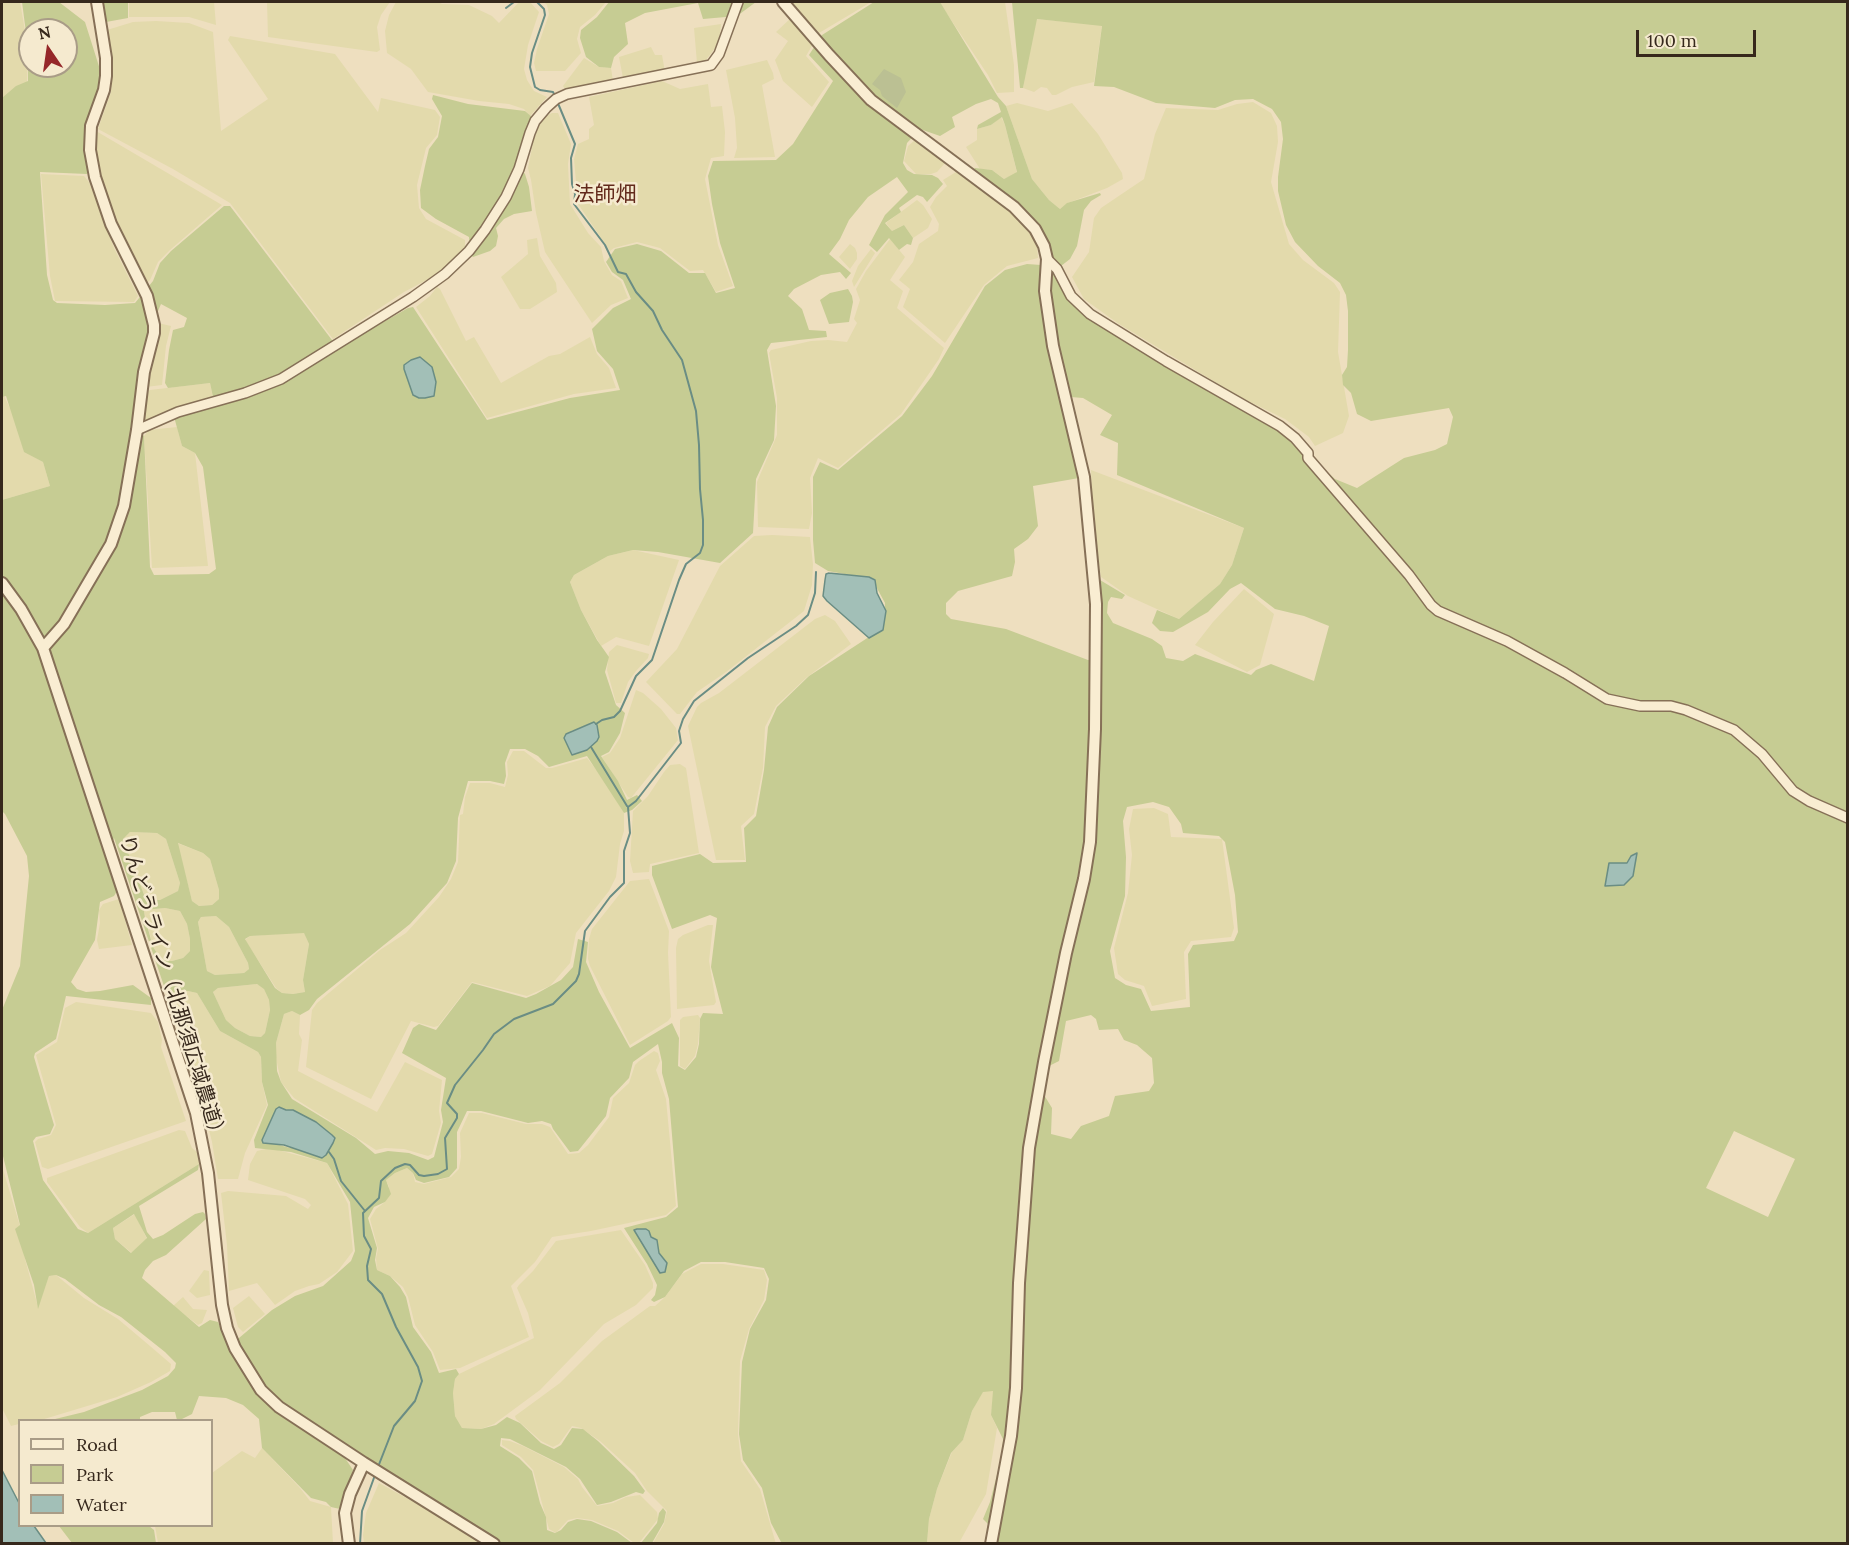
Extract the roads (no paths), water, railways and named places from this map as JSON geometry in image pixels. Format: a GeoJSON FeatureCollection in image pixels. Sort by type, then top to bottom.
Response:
{"type":"FeatureCollection","features":[{"type":"Feature","properties":{"kind":"street"},"geometry":{"type":"LineString","coordinates":[[43,648],[64,624],[111,544],[124,506],[142,384],[154,333],[147,296],[106,212],[95,177],[90,150],[91,126],[104,90],[106,75],[106,58],[97,2]]}},
{"type":"Feature","properties":{"kind":"street"},"geometry":{"type":"LineString","coordinates":[[137,430],[178,412],[245,393],[281,379],[413,297],[445,274],[469,251],[485,230],[506,197],[519,169],[535,121],[546,108],[556,99],[567,94],[711,65],[719,54],[738,2]]}},
{"type":"Feature","properties":{"kind":"street"},"geometry":{"type":"LineString","coordinates":[[783,2],[866,95],[1020,213],[1035,229],[1044,246],[1047,259],[1045,291],[1053,346],[1084,477],[1096,604],[1095,729],[1090,842],[1029,1148],[1020,1271],[1015,1398],[1011,1436],[992,1544]]}},
{"type":"Feature","properties":{"kind":"street"},"geometry":{"type":"LineString","coordinates":[[1047,259],[1056,269],[1071,296],[1085,310],[1166,361],[1280,426],[1295,438],[1308,453],[1308,458],[1409,575],[1431,605],[1438,610],[1507,641],[1607,699],[1640,705],[1671,706],[1734,730],[1762,754],[1793,791],[1816,805],[1848,818]]}},
{"type":"Feature","properties":{"kind":"street","name":"りんどうライン（北那須広域農道）"},"geometry":{"type":"LineString","coordinates":[[2,583],[21,609],[43,648],[196,1113],[208,1173],[222,1305],[227,1328],[247,1370],[261,1390],[279,1407],[494,1544]]}},
{"type":"Feature","properties":{"kind":"street"},"geometry":{"type":"LineString","coordinates":[[349,1544],[345,1513],[350,1494],[364,1463]]}},
{"type":"Feature","properties":{"kind":"water"},"geometry":{"type":"Polygon","coordinates":[[[420,357],[432,367],[436,382],[434,396],[419,398],[413,395],[404,365],[420,357]]]}},
{"type":"Feature","properties":{"kind":"water"},"geometry":{"type":"Polygon","coordinates":[[[826,574],[869,577],[875,580],[877,593],[886,611],[883,630],[869,638],[827,601],[823,596],[826,574]]]}},
{"type":"Feature","properties":{"kind":"water"},"geometry":{"type":"Polygon","coordinates":[[[594,722],[597,725],[599,737],[597,741],[587,750],[572,755],[564,738],[566,734],[594,722]]]}},
{"type":"Feature","properties":{"kind":"water"},"geometry":{"type":"Polygon","coordinates":[[[1637,853],[1633,876],[1624,885],[1605,886],[1609,863],[1627,863],[1631,856],[1637,853]]]}},
{"type":"Feature","properties":{"kind":"water"},"geometry":{"type":"Polygon","coordinates":[[[279,1107],[293,1110],[316,1122],[335,1138],[326,1155],[322,1158],[284,1145],[263,1143],[262,1140],[279,1107]]]}},
{"type":"Feature","properties":{"kind":"water"},"geometry":{"type":"Polygon","coordinates":[[[646,1229],[651,1237],[657,1240],[659,1253],[667,1263],[665,1272],[660,1273],[634,1230],[646,1229]]]}},
{"type":"Feature","properties":{"kind":"water"},"geometry":{"type":"Polygon","coordinates":[[[2,1470],[18,1501],[18,1527],[35,1527],[46,1543],[2,1543],[2,1470]]]}},
{"type":"Feature","properties":{"kind":"waterway"},"geometry":{"type":"LineString","coordinates":[[506,8],[514,2]]}},
{"type":"Feature","properties":{"kind":"waterway"},"geometry":{"type":"LineString","coordinates":[[537,2],[544,9],[545,15],[532,53],[530,67],[535,87],[553,92],[555,96]]}},
{"type":"Feature","properties":{"kind":"waterway"},"geometry":{"type":"LineString","coordinates":[[557,101],[575,144],[571,158],[574,204],[605,245],[618,272],[626,274],[636,292],[653,311],[662,330],[682,360],[696,411],[699,445],[703,545],[700,553],[686,564],[652,660],[636,676],[620,711],[614,717],[596,724]]}},
{"type":"Feature","properties":{"kind":"waterway"},"geometry":{"type":"LineString","coordinates":[[378,1467],[394,1426],[415,1401],[422,1381],[418,1367],[396,1327],[382,1294],[368,1280],[367,1266],[371,1249],[364,1236],[363,1213],[379,1198],[381,1181],[395,1168],[405,1164],[410,1165],[419,1175],[424,1176],[438,1174],[447,1169],[445,1138],[457,1118],[457,1114],[447,1103],[455,1085],[494,1034],[514,1019],[553,1004],[576,981],[585,931],[610,897],[624,883],[624,851],[630,833],[628,807],[636,801],[681,743],[679,731],[694,701],[748,658],[796,626],[808,615],[815,593],[816,572]]}},
{"type":"Feature","properties":{"kind":"waterway"},"geometry":{"type":"LineString","coordinates":[[591,747],[627,806]]}},
{"type":"Feature","properties":{"kind":"waterway"},"geometry":{"type":"LineString","coordinates":[[329,1152],[334,1159],[341,1181],[365,1211]]}},
{"type":"Feature","properties":{"kind":"waterway"},"geometry":{"type":"LineString","coordinates":[[360,1544],[362,1511],[375,1475]]}},
{"type":"Feature","properties":{"kind":"district","name":"法師畑"},"geometry":{"type":"Point","coordinates":[605,195]}}]}
